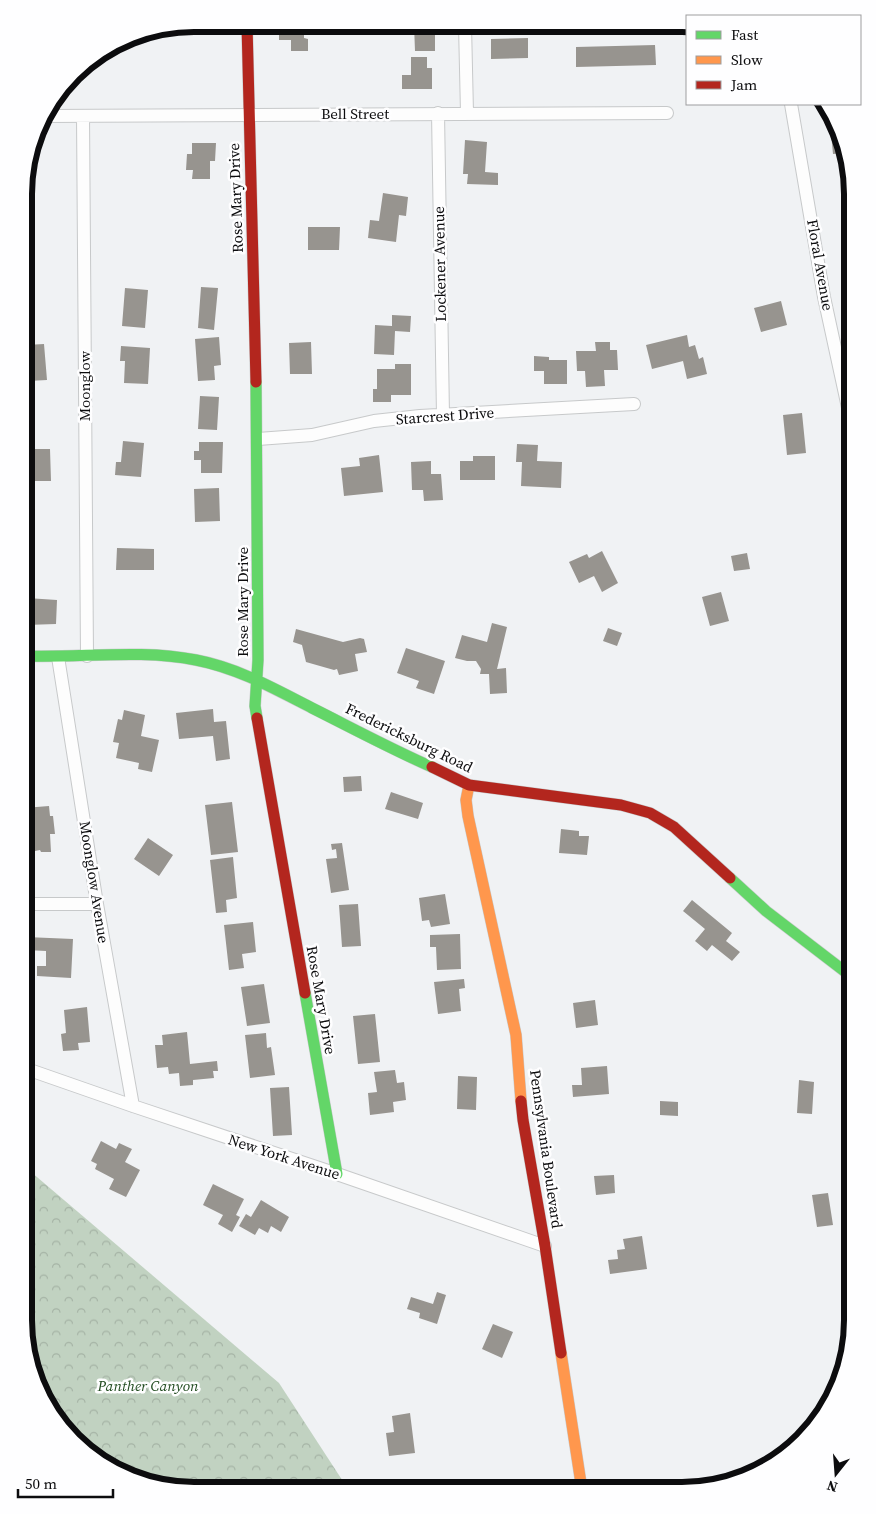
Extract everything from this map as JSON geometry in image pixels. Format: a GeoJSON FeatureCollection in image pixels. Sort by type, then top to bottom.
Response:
{"type":"FeatureCollection","features":[{"type":"Feature","properties":{"kind":"street","name":"Rose Mary Drive"},"geometry":{"type":"LineString","coordinates":[[247,32],[258,439],[257,681],[255,706],[336,1174]]}},
{"type":"Feature","properties":{"kind":"street"},"geometry":{"type":"LineString","coordinates":[[465,32],[467,113]]}},
{"type":"Feature","properties":{"kind":"street","name":"Floral Avenue"},"geometry":{"type":"LineString","coordinates":[[791,105],[824,297],[844,367]]}},
{"type":"Feature","properties":{"kind":"street","name":"Bell Street"},"geometry":{"type":"LineString","coordinates":[[53,116],[667,112]]}},
{"type":"Feature","properties":{"kind":"street","name":"Lockener Avenue"},"geometry":{"type":"LineString","coordinates":[[438,113],[443,415]]}},
{"type":"Feature","properties":{"kind":"street","name":"Moonglow"},"geometry":{"type":"LineString","coordinates":[[83,116],[87,656]]}},
{"type":"Feature","properties":{"kind":"street","name":"Starcrest Drive"},"geometry":{"type":"LineString","coordinates":[[258,439],[312,435],[374,421],[634,404]]}},
{"type":"Feature","properties":{"kind":"street","name":"Fredericksburg Road"},"geometry":{"type":"LineString","coordinates":[[32,656],[123,654],[188,658],[225,667],[469,785],[621,806],[657,816],[674,827],[766,911],[843,970]]}},
{"type":"Feature","properties":{"kind":"street","name":"Moonglow Avenue"},"geometry":{"type":"LineString","coordinates":[[58,657],[97,904],[133,1106]]}},
{"type":"Feature","properties":{"kind":"street","name":"Pennsylvania Boulevard"},"geometry":{"type":"LineString","coordinates":[[469,785],[466,808],[516,1035],[523,1120],[581,1482]]}},
{"type":"Feature","properties":{"kind":"street"},"geometry":{"type":"LineString","coordinates":[[32,904],[97,904]]}},
{"type":"Feature","properties":{"kind":"street","name":"New York Avenue"},"geometry":{"type":"LineString","coordinates":[[32,1071],[544,1246]]}},
{"type":"Feature","properties":{"kind":"green space","name":"Panther Canyon"},"geometry":{"type":"Polygon","coordinates":[[[32,1173],[279,1383],[343,1482],[195,1482],[174,1480],[153,1476],[133,1469],[114,1460],[96,1448],[66,1418],[54,1400],[38,1361],[32,1319],[32,1173]]]}},
{"type":"Feature","properties":{"kind":"building"},"geometry":{"type":"Polygon","coordinates":[[[279,32],[304,32],[304,38],[308,39],[308,51],[291,51],[291,40],[279,40],[279,32]]]}},
{"type":"Feature","properties":{"kind":"building"},"geometry":{"type":"Polygon","coordinates":[[[414,32],[435,32],[435,51],[415,51],[414,32]]]}},
{"type":"Feature","properties":{"kind":"building"},"geometry":{"type":"Polygon","coordinates":[[[528,38],[528,58],[491,59],[491,39],[528,38]]]}},
{"type":"Feature","properties":{"kind":"building"},"geometry":{"type":"Polygon","coordinates":[[[655,45],[656,65],[576,67],[576,47],[655,45]]]}},
{"type":"Feature","properties":{"kind":"building"},"geometry":{"type":"Polygon","coordinates":[[[411,57],[427,57],[427,68],[432,68],[432,89],[402,89],[402,75],[411,75],[411,57]]]}},
{"type":"Feature","properties":{"kind":"building"},"geometry":{"type":"Polygon","coordinates":[[[831,133],[838,154],[833,154],[831,133]]]}},
{"type":"Feature","properties":{"kind":"building"},"geometry":{"type":"Polygon","coordinates":[[[465,140],[487,142],[485,172],[498,173],[498,185],[467,184],[468,174],[463,174],[465,140]]]}},
{"type":"Feature","properties":{"kind":"building"},"geometry":{"type":"Polygon","coordinates":[[[192,143],[216,143],[215,161],[210,161],[210,179],[192,179],[193,170],[186,170],[187,154],[192,154],[192,143]]]}},
{"type":"Feature","properties":{"kind":"building"},"geometry":{"type":"Polygon","coordinates":[[[383,193],[408,197],[406,216],[399,215],[396,242],[368,238],[370,220],[379,221],[383,193]]]}},
{"type":"Feature","properties":{"kind":"building"},"geometry":{"type":"Polygon","coordinates":[[[308,227],[340,227],[339,250],[308,250],[308,227]]]}},
{"type":"Feature","properties":{"kind":"building"},"geometry":{"type":"Polygon","coordinates":[[[201,287],[218,288],[214,330],[198,328],[201,287]]]}},
{"type":"Feature","properties":{"kind":"building"},"geometry":{"type":"Polygon","coordinates":[[[125,288],[148,290],[145,328],[122,326],[125,288]]]}},
{"type":"Feature","properties":{"kind":"building"},"geometry":{"type":"Polygon","coordinates":[[[781,301],[787,325],[761,332],[754,308],[781,301]]]}},
{"type":"Feature","properties":{"kind":"building"},"geometry":{"type":"Polygon","coordinates":[[[392,315],[411,316],[410,332],[395,331],[394,355],[374,354],[375,325],[392,326],[392,315]]]}},
{"type":"Feature","properties":{"kind":"building"},"geometry":{"type":"Polygon","coordinates":[[[687,335],[689,347],[695,345],[699,359],[703,357],[707,374],[687,379],[683,361],[652,369],[646,345],[687,335]]]}},
{"type":"Feature","properties":{"kind":"building"},"geometry":{"type":"Polygon","coordinates":[[[219,337],[221,365],[214,366],[215,380],[198,381],[195,339],[219,337]]]}},
{"type":"Feature","properties":{"kind":"building"},"geometry":{"type":"Polygon","coordinates":[[[311,342],[312,374],[290,374],[289,343],[311,342]]]}},
{"type":"Feature","properties":{"kind":"building"},"geometry":{"type":"Polygon","coordinates":[[[595,342],[610,342],[610,350],[617,350],[618,370],[604,370],[605,386],[586,387],[585,371],[577,371],[576,351],[596,351],[595,342]]]}},
{"type":"Feature","properties":{"kind":"building"},"geometry":{"type":"Polygon","coordinates":[[[44,344],[47,380],[32,381],[32,345],[44,344]]]}},
{"type":"Feature","properties":{"kind":"building"},"geometry":{"type":"Polygon","coordinates":[[[121,346],[150,348],[148,384],[124,383],[125,361],[120,361],[121,346]]]}},
{"type":"Feature","properties":{"kind":"building"},"geometry":{"type":"Polygon","coordinates":[[[534,356],[549,357],[549,360],[567,360],[567,384],[544,384],[544,371],[534,371],[534,356]]]}},
{"type":"Feature","properties":{"kind":"building"},"geometry":{"type":"Polygon","coordinates":[[[395,364],[411,364],[411,395],[391,395],[391,402],[373,402],[373,389],[377,389],[377,369],[395,369],[395,364]]]}},
{"type":"Feature","properties":{"kind":"building"},"geometry":{"type":"Polygon","coordinates":[[[200,396],[219,397],[217,430],[198,429],[200,396]]]}},
{"type":"Feature","properties":{"kind":"building"},"geometry":{"type":"Polygon","coordinates":[[[802,413],[806,453],[787,455],[783,415],[802,413]]]}},
{"type":"Feature","properties":{"kind":"building"},"geometry":{"type":"Polygon","coordinates":[[[123,441],[144,443],[141,477],[115,475],[116,462],[121,462],[123,441]]]}},
{"type":"Feature","properties":{"kind":"building"},"geometry":{"type":"Polygon","coordinates":[[[199,442],[223,442],[222,473],[201,473],[201,460],[194,460],[194,451],[199,451],[199,442]]]}},
{"type":"Feature","properties":{"kind":"building"},"geometry":{"type":"Polygon","coordinates":[[[517,444],[538,445],[537,461],[562,462],[561,488],[521,486],[522,462],[516,462],[517,444]]]}},
{"type":"Feature","properties":{"kind":"building"},"geometry":{"type":"Polygon","coordinates":[[[32,449],[50,449],[51,481],[32,481],[32,449]]]}},
{"type":"Feature","properties":{"kind":"building"},"geometry":{"type":"Polygon","coordinates":[[[379,455],[383,492],[344,496],[341,468],[360,466],[359,458],[379,455]]]}},
{"type":"Feature","properties":{"kind":"building"},"geometry":{"type":"Polygon","coordinates":[[[473,456],[495,456],[495,480],[460,480],[460,461],[473,461],[473,456]]]}},
{"type":"Feature","properties":{"kind":"building"},"geometry":{"type":"Polygon","coordinates":[[[431,461],[431,474],[441,474],[443,500],[424,501],[423,490],[412,490],[411,462],[431,461]]]}},
{"type":"Feature","properties":{"kind":"building"},"geometry":{"type":"Polygon","coordinates":[[[219,488],[220,521],[195,522],[194,489],[219,488]]]}},
{"type":"Feature","properties":{"kind":"building"},"geometry":{"type":"Polygon","coordinates":[[[117,548],[154,549],[154,570],[116,570],[117,548]]]}},
{"type":"Feature","properties":{"kind":"building"},"geometry":{"type":"Polygon","coordinates":[[[602,551],[618,583],[602,592],[594,576],[579,583],[569,562],[587,554],[589,558],[602,551]]]}},
{"type":"Feature","properties":{"kind":"building"},"geometry":{"type":"Polygon","coordinates":[[[747,553],[750,569],[734,571],[731,556],[747,553]]]}},
{"type":"Feature","properties":{"kind":"building"},"geometry":{"type":"Polygon","coordinates":[[[721,592],[729,621],[710,626],[702,597],[721,592]]]}},
{"type":"Feature","properties":{"kind":"building"},"geometry":{"type":"Polygon","coordinates":[[[32,598],[57,600],[56,624],[32,625],[32,598]]]}},
{"type":"Feature","properties":{"kind":"building"},"geometry":{"type":"Polygon","coordinates":[[[492,623],[507,627],[497,669],[506,668],[507,693],[490,694],[489,674],[480,674],[481,669],[476,661],[455,658],[462,635],[487,642],[492,623]]]}},
{"type":"Feature","properties":{"kind":"building"},"geometry":{"type":"Polygon","coordinates":[[[608,628],[622,633],[617,646],[603,641],[608,628]]]}},
{"type":"Feature","properties":{"kind":"building"},"geometry":{"type":"Polygon","coordinates":[[[296,629],[343,642],[360,638],[364,639],[367,652],[355,654],[358,671],[339,675],[337,669],[334,670],[306,662],[302,645],[293,642],[296,629]]]}},
{"type":"Feature","properties":{"kind":"building"},"geometry":{"type":"Polygon","coordinates":[[[406,648],[445,661],[434,694],[416,688],[419,681],[397,673],[406,648]]]}},
{"type":"Feature","properties":{"kind":"building"},"geometry":{"type":"Polygon","coordinates":[[[213,709],[214,722],[226,721],[230,759],[216,761],[213,736],[179,739],[176,713],[213,709]]]}},
{"type":"Feature","properties":{"kind":"building"},"geometry":{"type":"Polygon","coordinates":[[[124,710],[145,715],[141,736],[159,740],[152,772],[138,769],[139,763],[116,758],[119,743],[113,742],[118,719],[122,720],[124,710]]]}},
{"type":"Feature","properties":{"kind":"building"},"geometry":{"type":"Polygon","coordinates":[[[361,776],[362,791],[344,792],[343,777],[361,776]]]}},
{"type":"Feature","properties":{"kind":"building"},"geometry":{"type":"Polygon","coordinates":[[[391,792],[423,803],[418,819],[385,809],[391,792]]]}},
{"type":"Feature","properties":{"kind":"building"},"geometry":{"type":"Polygon","coordinates":[[[232,802],[238,852],[211,855],[205,805],[232,802]]]}},
{"type":"Feature","properties":{"kind":"building"},"geometry":{"type":"Polygon","coordinates":[[[49,806],[50,816],[53,816],[55,834],[50,834],[51,852],[35,851],[35,862],[32,862],[32,807],[49,806]]]}},
{"type":"Feature","properties":{"kind":"building"},"geometry":{"type":"Polygon","coordinates":[[[561,829],[579,831],[579,836],[589,836],[587,855],[559,853],[561,829]]]}},
{"type":"Feature","properties":{"kind":"building"},"geometry":{"type":"Polygon","coordinates":[[[148,838],[173,855],[159,876],[134,859],[148,838]]]}},
{"type":"Feature","properties":{"kind":"building"},"geometry":{"type":"Polygon","coordinates":[[[342,843],[349,890],[331,893],[326,859],[337,858],[336,849],[332,850],[331,844],[342,843]]]}},
{"type":"Feature","properties":{"kind":"building"},"geometry":{"type":"Polygon","coordinates":[[[233,857],[237,898],[226,900],[227,912],[216,913],[210,860],[233,857]]]}},
{"type":"Feature","properties":{"kind":"building"},"geometry":{"type":"Polygon","coordinates":[[[445,894],[450,924],[431,927],[429,920],[422,921],[419,898],[445,894]]]}},
{"type":"Feature","properties":{"kind":"building"},"geometry":{"type":"Polygon","coordinates":[[[692,900],[732,933],[726,941],[740,952],[732,961],[712,945],[707,951],[695,941],[705,929],[683,911],[692,900]]]}},
{"type":"Feature","properties":{"kind":"building"},"geometry":{"type":"Polygon","coordinates":[[[358,904],[361,946],[342,947],[339,905],[358,904]]]}},
{"type":"Feature","properties":{"kind":"building"},"geometry":{"type":"Polygon","coordinates":[[[253,922],[256,952],[242,954],[244,968],[229,970],[224,925],[253,922]]]}},
{"type":"Feature","properties":{"kind":"building"},"geometry":{"type":"Polygon","coordinates":[[[460,934],[461,969],[437,970],[436,947],[430,947],[430,935],[460,934]]]}},
{"type":"Feature","properties":{"kind":"building"},"geometry":{"type":"Polygon","coordinates":[[[32,937],[73,939],[71,978],[37,976],[37,966],[46,966],[46,951],[32,950],[32,937]]]}},
{"type":"Feature","properties":{"kind":"building"},"geometry":{"type":"Polygon","coordinates":[[[464,979],[465,988],[459,989],[461,1011],[438,1014],[434,982],[464,979]]]}},
{"type":"Feature","properties":{"kind":"building"},"geometry":{"type":"Polygon","coordinates":[[[264,984],[270,1023],[247,1026],[241,987],[264,984]]]}},
{"type":"Feature","properties":{"kind":"building"},"geometry":{"type":"Polygon","coordinates":[[[595,1000],[598,1025],[576,1028],[573,1003],[595,1000]]]}},
{"type":"Feature","properties":{"kind":"building"},"geometry":{"type":"Polygon","coordinates":[[[87,1007],[90,1042],[78,1043],[79,1050],[63,1051],[61,1034],[66,1033],[64,1010],[87,1007]]]}},
{"type":"Feature","properties":{"kind":"building"},"geometry":{"type":"Polygon","coordinates":[[[375,1014],[380,1062],[358,1064],[353,1016],[375,1014]]]}},
{"type":"Feature","properties":{"kind":"building"},"geometry":{"type":"Polygon","coordinates":[[[187,1032],[190,1064],[217,1061],[218,1071],[213,1071],[214,1078],[193,1080],[193,1085],[180,1086],[179,1073],[169,1074],[168,1067],[157,1068],[155,1045],[163,1045],[162,1035],[187,1032]]]}},
{"type":"Feature","properties":{"kind":"building"},"geometry":{"type":"Polygon","coordinates":[[[266,1033],[267,1048],[271,1047],[275,1075],[250,1078],[245,1035],[266,1033]]]}},
{"type":"Feature","properties":{"kind":"building"},"geometry":{"type":"Polygon","coordinates":[[[607,1066],[609,1094],[573,1097],[572,1085],[582,1085],[581,1068],[607,1066]]]}},
{"type":"Feature","properties":{"kind":"building"},"geometry":{"type":"Polygon","coordinates":[[[395,1070],[397,1083],[404,1082],[406,1100],[393,1102],[394,1112],[370,1115],[368,1093],[377,1092],[374,1072],[395,1070]]]}},
{"type":"Feature","properties":{"kind":"building"},"geometry":{"type":"Polygon","coordinates":[[[458,1076],[477,1077],[476,1110],[457,1109],[458,1076]]]}},
{"type":"Feature","properties":{"kind":"building"},"geometry":{"type":"Polygon","coordinates":[[[799,1080],[814,1082],[812,1114],[797,1113],[799,1080]]]}},
{"type":"Feature","properties":{"kind":"building"},"geometry":{"type":"Polygon","coordinates":[[[289,1087],[292,1135],[273,1136],[270,1088],[289,1087]]]}},
{"type":"Feature","properties":{"kind":"building"},"geometry":{"type":"Polygon","coordinates":[[[660,1101],[678,1102],[678,1116],[660,1115],[660,1101]]]}},
{"type":"Feature","properties":{"kind":"building"},"geometry":{"type":"Polygon","coordinates":[[[101,1141],[116,1149],[119,1143],[132,1149],[125,1162],[140,1170],[126,1197],[109,1189],[114,1179],[95,1169],[97,1164],[91,1161],[101,1141]]]}},
{"type":"Feature","properties":{"kind":"building"},"geometry":{"type":"Polygon","coordinates":[[[614,1175],[615,1193],[596,1195],[594,1176],[614,1175]]]}},
{"type":"Feature","properties":{"kind":"building"},"geometry":{"type":"Polygon","coordinates":[[[213,1184],[244,1199],[236,1215],[240,1217],[232,1232],[218,1224],[223,1215],[203,1205],[213,1184]]]}},
{"type":"Feature","properties":{"kind":"building"},"geometry":{"type":"Polygon","coordinates":[[[828,1193],[833,1225],[817,1227],[812,1195],[828,1193]]]}},
{"type":"Feature","properties":{"kind":"building"},"geometry":{"type":"Polygon","coordinates":[[[261,1200],[289,1217],[281,1232],[271,1226],[268,1233],[259,1228],[255,1235],[239,1226],[246,1214],[251,1217],[261,1200]]]}},
{"type":"Feature","properties":{"kind":"building"},"geometry":{"type":"Polygon","coordinates":[[[642,1236],[647,1269],[610,1274],[608,1260],[618,1259],[617,1250],[625,1249],[623,1239],[642,1236]]]}},
{"type":"Feature","properties":{"kind":"building"},"geometry":{"type":"Polygon","coordinates":[[[437,1292],[446,1295],[437,1324],[419,1318],[420,1313],[407,1309],[411,1297],[433,1304],[437,1292]]]}},
{"type":"Feature","properties":{"kind":"building"},"geometry":{"type":"Polygon","coordinates":[[[493,1324],[513,1332],[502,1358],[482,1349],[493,1324]]]}},
{"type":"Feature","properties":{"kind":"building"},"geometry":{"type":"Polygon","coordinates":[[[410,1413],[415,1453],[389,1456],[386,1433],[394,1432],[392,1416],[410,1413]]]}},
{"type":"Feature","properties":{"kind":"traffic: fast"},"geometry":{"type":"LineString","coordinates":[[256,382],[258,660],[255,706],[257,718]]}},
{"type":"Feature","properties":{"kind":"traffic: fast"},"geometry":{"type":"LineString","coordinates":[[32,656],[154,655],[196,660],[227,668],[256,680],[432,767]]}},
{"type":"Feature","properties":{"kind":"traffic: fast"},"geometry":{"type":"LineString","coordinates":[[730,878],[766,911],[843,970]]}},
{"type":"Feature","properties":{"kind":"traffic: fast"},"geometry":{"type":"LineString","coordinates":[[305,993],[337,1174]]}},
{"type":"Feature","properties":{"kind":"traffic: slow"},"geometry":{"type":"LineString","coordinates":[[469,785],[466,800],[468,816],[516,1035],[521,1101]]}},
{"type":"Feature","properties":{"kind":"traffic: slow"},"geometry":{"type":"LineString","coordinates":[[561,1353],[581,1482]]}},
{"type":"Feature","properties":{"kind":"traffic: jam"},"geometry":{"type":"LineString","coordinates":[[247,32],[256,382]]}},
{"type":"Feature","properties":{"kind":"traffic: jam"},"geometry":{"type":"LineString","coordinates":[[257,718],[305,993]]}},
{"type":"Feature","properties":{"kind":"traffic: jam"},"geometry":{"type":"LineString","coordinates":[[432,767],[469,785],[621,805],[650,813],[674,827],[730,878]]}},
{"type":"Feature","properties":{"kind":"traffic: jam"},"geometry":{"type":"LineString","coordinates":[[521,1101],[561,1353]]}}]}
